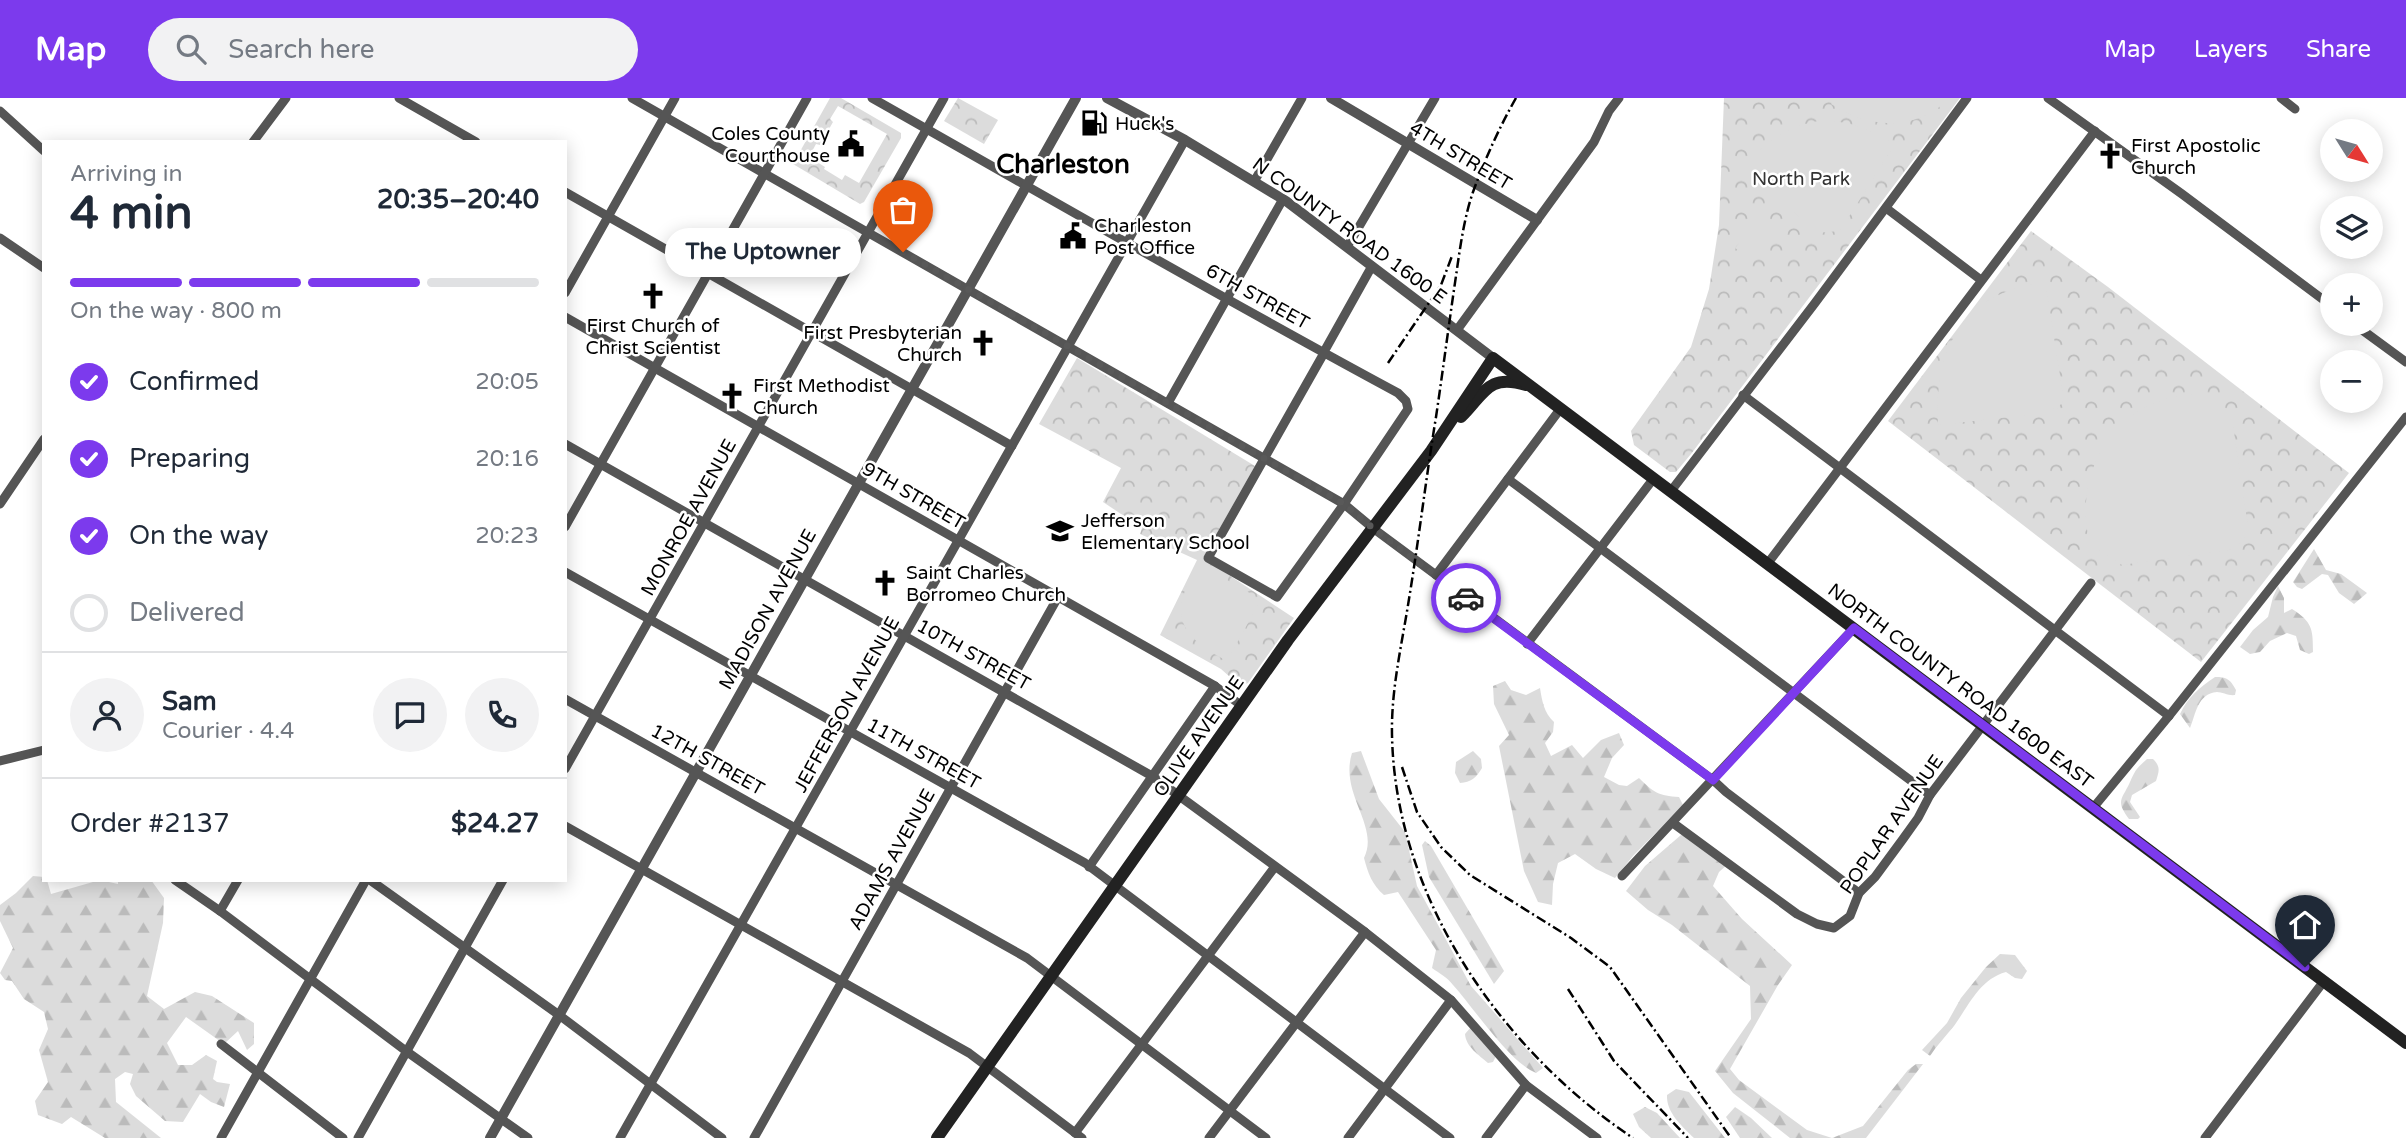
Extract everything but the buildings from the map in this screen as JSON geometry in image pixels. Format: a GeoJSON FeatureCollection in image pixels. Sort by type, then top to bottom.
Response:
{"type":"FeatureCollection","features":[{"type":"Feature","properties":{"kind":"main road","name":"NORTH COUNTY ROAD 1600 EAST"},"geometry":{"type":"LineString","coordinates":[[1493,358],[2406,1043]]}},
{"type":"Feature","properties":{"kind":"main road","name":"OLIVE AVENUE"},"geometry":{"type":"LineString","coordinates":[[937,1138],[1305,617],[1374,529],[1493,358]]}},
{"type":"Feature","properties":{"kind":"main road"},"geometry":{"type":"LineString","coordinates":[[1444,430],[1464,415],[1486,388],[1505,383],[1534,388]]}},
{"type":"Feature","properties":{"kind":"street"},"geometry":{"type":"LineString","coordinates":[[254,140],[286,98]]}},
{"type":"Feature","properties":{"kind":"street"},"geometry":{"type":"LineString","coordinates":[[399,98],[472,140]]}},
{"type":"Feature","properties":{"kind":"street"},"geometry":{"type":"LineString","coordinates":[[632,98],[1344,504],[1527,644],[1713,780],[1859,893]]}},
{"type":"Feature","properties":{"kind":"street"},"geometry":{"type":"LineString","coordinates":[[567,289],[675,98]]}},
{"type":"Feature","properties":{"kind":"street"},"geometry":{"type":"LineString","coordinates":[[567,523],[807,98]]}},
{"type":"Feature","properties":{"kind":"street","name":"6TH STREET"},"geometry":{"type":"LineString","coordinates":[[872,98],[1226,299],[1398,393],[1406,401],[1408,410],[1344,504]]}},
{"type":"Feature","properties":{"kind":"street","name":"MONROE AVENUE"},"geometry":{"type":"LineString","coordinates":[[567,765],[944,98]]}},
{"type":"Feature","properties":{"kind":"street","name":"MADISON AVENUE"},"geometry":{"type":"LineString","coordinates":[[490,1138],[1076,98]]}},
{"type":"Feature","properties":{"kind":"street","name":"N COUNTY ROAD 1600 E"},"geometry":{"type":"LineString","coordinates":[[1107,98],[1255,180],[1493,358]]}},
{"type":"Feature","properties":{"kind":"street"},"geometry":{"type":"LineString","coordinates":[[1255,180],[1302,98]]}},
{"type":"Feature","properties":{"kind":"street","name":"4TH STREET"},"geometry":{"type":"LineString","coordinates":[[1331,98],[1537,220]]}},
{"type":"Feature","properties":{"kind":"street"},"geometry":{"type":"LineString","coordinates":[[1348,247],[1435,98]]}},
{"type":"Feature","properties":{"kind":"street"},"geometry":{"type":"LineString","coordinates":[[1457,330],[1594,142],[1609,111],[1619,98]]}},
{"type":"Feature","properties":{"kind":"street"},"geometry":{"type":"LineString","coordinates":[[1671,491],[1967,98]]}},
{"type":"Feature","properties":{"kind":"street"},"geometry":{"type":"LineString","coordinates":[[2048,98],[2062,102],[2095,131],[2320,297]]}},
{"type":"Feature","properties":{"kind":"street"},"geometry":{"type":"LineString","coordinates":[[2281,98],[2295,109]]}},
{"type":"Feature","properties":{"kind":"street"},"geometry":{"type":"LineString","coordinates":[[0,111],[42,149]]}},
{"type":"Feature","properties":{"kind":"street"},"geometry":{"type":"LineString","coordinates":[[1768,563],[2095,131]]}},
{"type":"Feature","properties":{"kind":"street","name":"JEFFERSON AVENUE"},"geometry":{"type":"LineString","coordinates":[[620,1138],[1185,140]]}},
{"type":"Feature","properties":{"kind":"street"},"geometry":{"type":"LineString","coordinates":[[567,193],[1012,446]]}},
{"type":"Feature","properties":{"kind":"street"},"geometry":{"type":"LineString","coordinates":[[1168,402],[1283,199]]}},
{"type":"Feature","properties":{"kind":"street"},"geometry":{"type":"LineString","coordinates":[[1886,208],[1981,279]]}},
{"type":"Feature","properties":{"kind":"street"},"geometry":{"type":"LineString","coordinates":[[0,238],[42,267]]}},
{"type":"Feature","properties":{"kind":"street"},"geometry":{"type":"LineString","coordinates":[[1344,504],[1277,597],[1208,558],[1372,266]]}},
{"type":"Feature","properties":{"kind":"street","name":"9TH STREET"},"geometry":{"type":"LineString","coordinates":[[567,318],[1215,686],[1242,706]]}},
{"type":"Feature","properties":{"kind":"street"},"geometry":{"type":"LineString","coordinates":[[2370,336],[2406,362]]}},
{"type":"Feature","properties":{"kind":"street"},"geometry":{"type":"LineString","coordinates":[[1743,395],[2169,716]]}},
{"type":"Feature","properties":{"kind":"street"},"geometry":{"type":"LineString","coordinates":[[1436,575],[1561,408]]}},
{"type":"Feature","properties":{"kind":"street"},"geometry":{"type":"LineString","coordinates":[[2093,808],[2406,417]]}},
{"type":"Feature","properties":{"kind":"street"},"geometry":{"type":"LineString","coordinates":[[0,504],[42,442]]}},
{"type":"Feature","properties":{"kind":"street","name":"10TH STREET"},"geometry":{"type":"LineString","coordinates":[[567,445],[1152,776],[1274,868],[1365,932],[1451,1000],[1526,1085],[1597,1138]]}},
{"type":"Feature","properties":{"kind":"street"},"geometry":{"type":"LineString","coordinates":[[1527,644],[1654,478]]}},
{"type":"Feature","properties":{"kind":"street"},"geometry":{"type":"LineString","coordinates":[[1508,479],[1930,794]]}},
{"type":"Feature","properties":{"kind":"street","name":"11TH STREET"},"geometry":{"type":"LineString","coordinates":[[567,573],[1089,867],[1450,1138]]}},
{"type":"Feature","properties":{"kind":"street","name":"POPLAR AVENUE"},"geometry":{"type":"LineString","coordinates":[[1673,823],[1797,914],[1817,925],[1834,928],[1850,916],[1859,893],[1875,877],[1903,839],[1930,794],[2091,583]]}},
{"type":"Feature","properties":{"kind":"street","name":"ADAMS AVENUE"},"geometry":{"type":"LineString","coordinates":[[754,1138],[1058,597]]}},
{"type":"Feature","properties":{"kind":"street"},"geometry":{"type":"LineString","coordinates":[[1622,876],[1854,628]]}},
{"type":"Feature","properties":{"kind":"street"},"geometry":{"type":"LineString","coordinates":[[1089,867],[1215,686]]}},
{"type":"Feature","properties":{"kind":"street","name":"12TH STREET"},"geometry":{"type":"LineString","coordinates":[[567,700],[1027,958],[1266,1138]]}},
{"type":"Feature","properties":{"kind":"street"},"geometry":{"type":"LineString","coordinates":[[0,761],[42,750]]}},
{"type":"Feature","properties":{"kind":"street"},"geometry":{"type":"LineString","coordinates":[[567,828],[969,1053],[1079,1135],[1142,1044],[1274,868]]}},
{"type":"Feature","properties":{"kind":"street"},"geometry":{"type":"LineString","coordinates":[[178,882],[528,1138]]}},
{"type":"Feature","properties":{"kind":"street"},"geometry":{"type":"LineString","coordinates":[[220,911],[237,882]]}},
{"type":"Feature","properties":{"kind":"street"},"geometry":{"type":"LineString","coordinates":[[221,1138],[367,882]]}},
{"type":"Feature","properties":{"kind":"street"},"geometry":{"type":"LineString","coordinates":[[371,882],[559,1015],[722,1138]]}},
{"type":"Feature","properties":{"kind":"street"},"geometry":{"type":"LineString","coordinates":[[358,1138],[502,882]]}},
{"type":"Feature","properties":{"kind":"street"},"geometry":{"type":"LineString","coordinates":[[1209,1138],[1365,932]]}},
{"type":"Feature","properties":{"kind":"street"},"geometry":{"type":"LineString","coordinates":[[2205,1138],[2324,981]]}},
{"type":"Feature","properties":{"kind":"street"},"geometry":{"type":"LineString","coordinates":[[1348,1138],[1451,1000]]}},
{"type":"Feature","properties":{"kind":"street"},"geometry":{"type":"LineString","coordinates":[[221,1044],[343,1138]]}},
{"type":"Feature","properties":{"kind":"street"},"geometry":{"type":"LineString","coordinates":[[1486,1138],[1526,1085]]}},
{"type":"Feature","properties":{"kind":"green space"},"geometry":{"type":"Polygon","coordinates":[[[830,98],[841,98],[901,133],[901,138],[864,202],[860,204],[793,164],[830,98]],[[838,106],[830,119],[833,122],[820,145],[816,144],[809,157],[842,180],[845,175],[859,183],[887,134],[838,106]]]}},
{"type":"Feature","properties":{"kind":"green space"},"geometry":{"type":"Polygon","coordinates":[[[958,98],[998,120],[984,144],[944,121],[958,98]]]}},
{"type":"Feature","properties":{"kind":"green space","name":"North Park"},"geometry":{"type":"Polygon","coordinates":[[[1724,98],[1960,98],[1691,454],[1676,472],[1670,472],[1634,445],[1631,431],[1691,347],[1709,289],[1719,225],[1724,98]]]}},
{"type":"Feature","properties":{"kind":"green space"},"geometry":{"type":"Polygon","coordinates":[[[1835,98],[1950,98],[1922,117],[1892,123],[1876,122],[1846,112],[1831,104],[1835,98]]]}},
{"type":"Feature","properties":{"kind":"green space"},"geometry":{"type":"Polygon","coordinates":[[[1824,120],[1860,127],[1893,144],[1840,231],[1816,233],[1746,164],[1780,134],[1824,120]]]}},
{"type":"Feature","properties":{"kind":"green space"},"geometry":{"type":"Polygon","coordinates":[[[1760,216],[1776,228],[1752,260],[1735,248],[1760,216]]]}},
{"type":"Feature","properties":{"kind":"green space"},"geometry":{"type":"Polygon","coordinates":[[[2031,231],[2349,473],[2201,662],[1888,421],[2031,231]]]}},
{"type":"Feature","properties":{"kind":"green space"},"geometry":{"type":"Polygon","coordinates":[[[2045,282],[2064,400],[2058,408],[2027,415],[1938,425],[1940,383],[1944,364],[1950,345],[1960,328],[1972,313],[1988,300],[2013,289],[2045,282]]]}},
{"type":"Feature","properties":{"kind":"green space"},"geometry":{"type":"Polygon","coordinates":[[[1077,358],[1255,466],[1203,558],[1294,618],[1248,683],[1240,686],[1221,669],[1160,635],[1197,560],[1140,534],[1142,528],[1103,502],[1121,468],[1039,424],[1077,358]]]}},
{"type":"Feature","properties":{"kind":"green space"},"geometry":{"type":"Polygon","coordinates":[[[2194,394],[2204,395],[2232,419],[2249,532],[2235,549],[2122,565],[2090,545],[2086,503],[2095,463],[2117,429],[2133,415],[2162,400],[2194,394]]]}},
{"type":"Feature","properties":{"kind":"green space"},"geometry":{"type":"Polygon","coordinates":[[[2314,549],[2326,570],[2341,574],[2367,593],[2354,604],[2339,593],[2328,575],[2322,574],[2302,589],[2297,587],[2293,582],[2314,549]]]}},
{"type":"Feature","properties":{"kind":"green space"},"geometry":{"type":"Polygon","coordinates":[[[1199,564],[1255,596],[1258,605],[1227,661],[1197,642],[1183,621],[1183,596],[1199,564]]]}},
{"type":"Feature","properties":{"kind":"green space"},"geometry":{"type":"Polygon","coordinates":[[[2278,586],[2284,598],[2284,613],[2292,609],[2310,626],[2313,652],[2309,654],[2300,650],[2296,636],[2287,633],[2270,641],[2260,652],[2250,654],[2240,647],[2268,617],[2278,586]]]}},
{"type":"Feature","properties":{"kind":"green space"},"geometry":{"type":"Polygon","coordinates":[[[2215,677],[2230,681],[2236,690],[2235,695],[2217,692],[2205,696],[2190,728],[2180,714],[2194,693],[2215,677]]]}},
{"type":"Feature","properties":{"kind":"green space"},"geometry":{"type":"Polygon","coordinates":[[[1505,681],[1511,690],[1526,695],[1540,688],[1546,711],[1554,722],[1553,732],[1545,743],[1551,756],[1572,745],[1583,758],[1601,740],[1619,733],[1624,745],[1612,758],[1604,777],[1627,786],[1639,778],[1657,792],[1679,797],[1683,805],[1615,878],[1575,854],[1558,863],[1552,905],[1538,902],[1524,871],[1499,746],[1509,735],[1494,704],[1493,686],[1505,681]]]}},
{"type":"Feature","properties":{"kind":"green space"},"geometry":{"type":"Polygon","coordinates":[[[1361,751],[1379,799],[1405,832],[1417,886],[1471,986],[1543,1068],[1536,1073],[1515,1058],[1492,1034],[1451,982],[1432,968],[1436,950],[1398,892],[1384,895],[1371,878],[1364,858],[1368,846],[1367,834],[1354,796],[1349,768],[1352,753],[1361,751]]]}},
{"type":"Feature","properties":{"kind":"green space"},"geometry":{"type":"Polygon","coordinates":[[[1473,751],[1481,759],[1482,768],[1473,779],[1460,783],[1455,773],[1456,762],[1473,751]]]}},
{"type":"Feature","properties":{"kind":"green space"},"geometry":{"type":"Polygon","coordinates":[[[2147,759],[2153,759],[2157,764],[2157,778],[2132,795],[2130,802],[2140,817],[2129,819],[2122,808],[2121,800],[2138,767],[2147,759]]]}},
{"type":"Feature","properties":{"kind":"green space"},"geometry":{"type":"Polygon","coordinates":[[[1681,835],[1694,837],[1728,864],[1719,872],[1713,886],[1742,919],[1792,965],[1730,1069],[1739,1080],[1807,1130],[1832,1138],[1790,1138],[1733,1093],[1715,1071],[1751,1019],[1750,986],[1626,891],[1645,866],[1681,835]]]}},
{"type":"Feature","properties":{"kind":"green space"},"geometry":{"type":"Polygon","coordinates":[[[1425,841],[1431,846],[1504,971],[1494,984],[1429,877],[1422,845],[1425,841]]]}},
{"type":"Feature","properties":{"kind":"green space"},"geometry":{"type":"Polygon","coordinates":[[[33,876],[42,877],[42,882],[48,882],[51,894],[93,882],[152,882],[164,898],[163,923],[147,996],[164,1009],[195,992],[212,996],[254,1023],[254,1044],[247,1050],[238,1031],[224,1044],[186,1017],[167,1043],[178,1065],[192,1065],[206,1055],[217,1061],[213,1079],[230,1084],[224,1107],[200,1094],[183,1122],[165,1121],[136,1096],[130,1084],[133,1074],[125,1072],[115,1079],[116,1102],[161,1138],[105,1138],[71,1117],[62,1124],[38,1115],[35,1101],[48,1082],[39,1050],[48,1029],[44,1012],[24,999],[12,981],[5,980],[0,973],[13,948],[0,921],[0,905],[33,876]]]}},
{"type":"Feature","properties":{"kind":"green space"},"geometry":{"type":"Polygon","coordinates":[[[2000,954],[2015,955],[2027,971],[2022,979],[2006,972],[1989,980],[1930,1056],[1922,1050],[1947,1023],[1961,998],[1986,967],[2000,954]]]}},
{"type":"Feature","properties":{"kind":"green space"},"geometry":{"type":"Polygon","coordinates":[[[1471,1027],[1496,1056],[1493,1062],[1488,1063],[1468,1043],[1465,1034],[1471,1027]]]}},
{"type":"Feature","properties":{"kind":"green space"},"geometry":{"type":"Polygon","coordinates":[[[1916,1064],[1923,1064],[1866,1138],[1832,1138],[1863,1126],[1908,1070],[1916,1064]]]}},
{"type":"Feature","properties":{"kind":"green space"},"geometry":{"type":"Polygon","coordinates":[[[1676,1089],[1689,1092],[1725,1138],[1694,1138],[1685,1129],[1672,1114],[1667,1102],[1667,1095],[1676,1089]]]}},
{"type":"Feature","properties":{"kind":"green space"},"geometry":{"type":"Polygon","coordinates":[[[1645,1107],[1657,1113],[1680,1138],[1651,1138],[1639,1127],[1633,1114],[1645,1107]]]}},
{"type":"Feature","properties":{"kind":"green space"},"geometry":{"type":"Polygon","coordinates":[[[1735,1107],[1772,1138],[1740,1138],[1726,1117],[1735,1107]]]}},
{"type":"Feature","properties":{"kind":"railway"},"geometry":{"type":"LineString","coordinates":[[1516,98],[1487,156],[1473,192],[1461,244],[1395,684],[1392,735],[1398,795],[1412,854],[1435,910],[1464,964],[1500,1015],[1540,1061],[1585,1102],[1633,1138]]}},
{"type":"Feature","properties":{"kind":"railway"},"geometry":{"type":"LineString","coordinates":[[1388,363],[1441,285],[1452,256]]}},
{"type":"Feature","properties":{"kind":"railway"},"geometry":{"type":"LineString","coordinates":[[1402,767],[1417,812],[1441,847],[1470,875],[1571,938],[1610,967],[1731,1138]]}},
{"type":"Feature","properties":{"kind":"railway"},"geometry":{"type":"LineString","coordinates":[[1568,989],[1614,1061],[1688,1138]]}},
{"type":"Feature","properties":{"kind":"way so far"},"geometry":{"type":"LineString","coordinates":[[903,252],[1344,504],[1466,598]]}},
{"type":"Feature","properties":{"kind":"place","name":"Huck's"},"geometry":{"type":"Point","coordinates":[1094,123]}},
{"type":"Feature","properties":{"kind":"place","name":"Coles County Courthouse"},"geometry":{"type":"Point","coordinates":[851,144]}},
{"type":"Feature","properties":{"kind":"place","name":"First Apostolic Church"},"geometry":{"type":"Point","coordinates":[2110,156]}},
{"type":"Feature","properties":{"kind":"place","name":"Charleston Post Office"},"geometry":{"type":"Point","coordinates":[1073,236]}},
{"type":"Feature","properties":{"kind":"place","name":"The Uptowner"},"geometry":{"type":"Point","coordinates":[903,252]}},
{"type":"Feature","properties":{"kind":"place","name":"First Church of Christ Scientist"},"geometry":{"type":"Point","coordinates":[653,296]}},
{"type":"Feature","properties":{"kind":"place","name":"First Presbyterian Church"},"geometry":{"type":"Point","coordinates":[983,343]}},
{"type":"Feature","properties":{"kind":"place","name":"First Methodist Church"},"geometry":{"type":"Point","coordinates":[732,396]}},
{"type":"Feature","properties":{"kind":"place","name":"Jefferson Elementary School"},"geometry":{"type":"Point","coordinates":[1060,531]}},
{"type":"Feature","properties":{"kind":"place","name":"Saint Charles Borromeo Church"},"geometry":{"type":"Point","coordinates":[885,583]}},
{"type":"Feature","properties":{"kind":"district","name":"Charleston"},"geometry":{"type":"Point","coordinates":[1063,164]}},
{"type":"Feature","properties":{"kind":"route"},"geometry":{"type":"LineString","coordinates":[[1466,598],[1713,780],[1854,628],[2305,967]]}}]}
